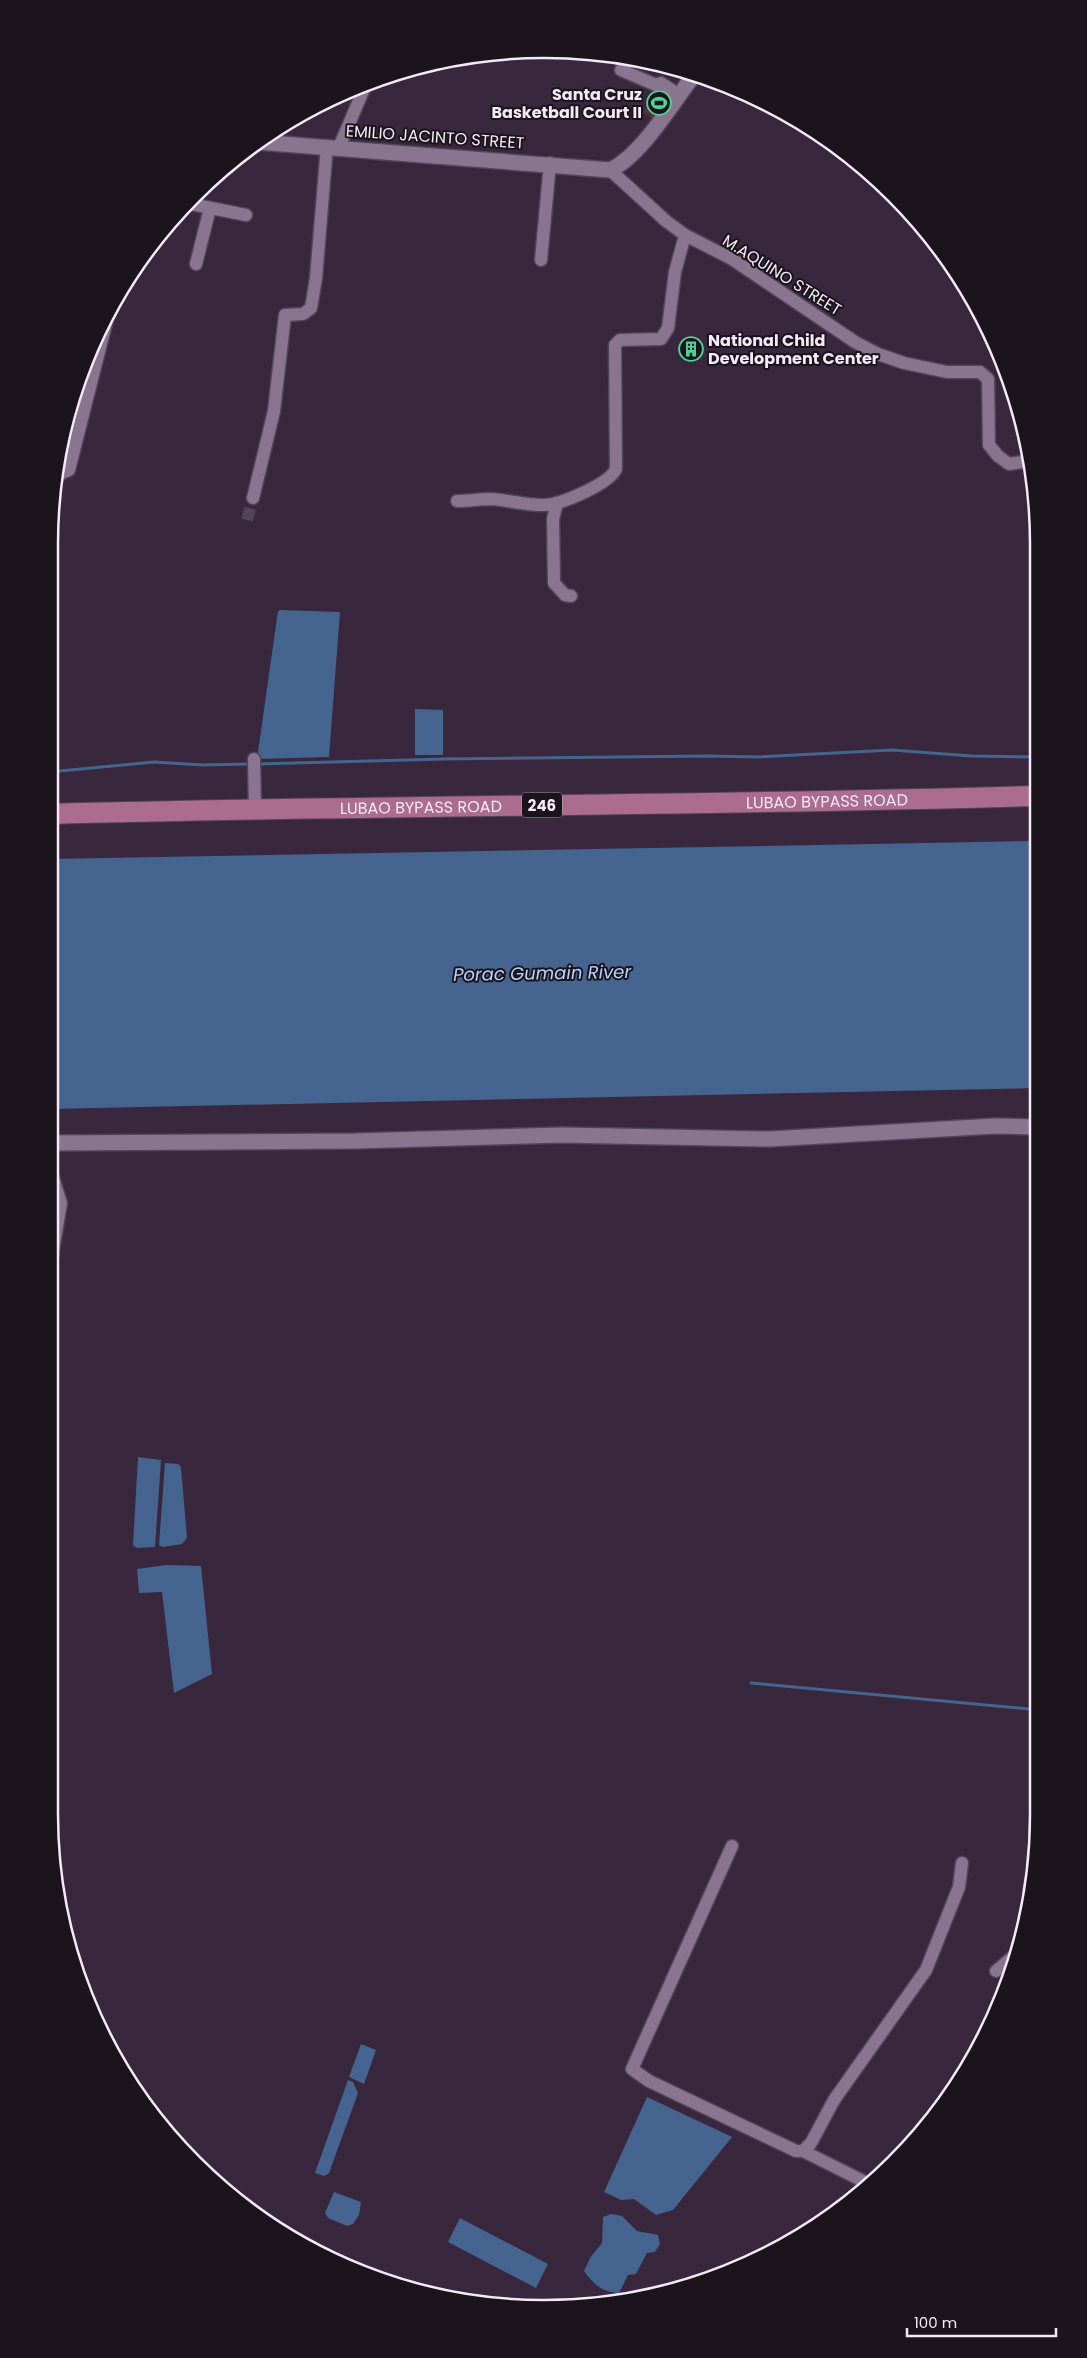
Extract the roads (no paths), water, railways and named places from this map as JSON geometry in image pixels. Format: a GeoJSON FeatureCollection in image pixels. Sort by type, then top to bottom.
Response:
{"type":"FeatureCollection","features":[{"type":"Feature","properties":{"kind":"highway","name":"LUBAO BYPASS ROAD"},"geometry":{"type":"LineString","coordinates":[[58,814],[256,808],[863,801],[1030,796]]}},
{"type":"Feature","properties":{"kind":"street"},"geometry":{"type":"LineString","coordinates":[[621,70],[656,85],[661,83],[678,95]]}},
{"type":"Feature","properties":{"kind":"street"},"geometry":{"type":"LineString","coordinates":[[610,170],[623,164],[640,146],[689,80]]}},
{"type":"Feature","properties":{"kind":"street"},"geometry":{"type":"LineString","coordinates":[[253,498],[274,411],[285,315],[303,314],[311,308],[333,147],[361,93]]}},
{"type":"Feature","properties":{"kind":"street","name":"EMILIO JACINTO STREET"},"geometry":{"type":"LineString","coordinates":[[268,143],[550,163],[610,170]]}},
{"type":"Feature","properties":{"kind":"street"},"geometry":{"type":"LineString","coordinates":[[541,260],[550,163]]}},
{"type":"Feature","properties":{"kind":"street","name":"M.AQUINO STREET"},"geometry":{"type":"LineString","coordinates":[[610,170],[666,221],[685,235],[732,259],[856,342],[878,354],[926,369],[946,372],[976,372],[985,375],[988,379],[989,445],[998,456],[1009,464],[1022,462]]}},
{"type":"Feature","properties":{"kind":"street"},"geometry":{"type":"LineString","coordinates":[[195,205],[246,215]]}},
{"type":"Feature","properties":{"kind":"street"},"geometry":{"type":"LineString","coordinates":[[196,264],[210,208]]}},
{"type":"Feature","properties":{"kind":"street"},"geometry":{"type":"LineString","coordinates":[[457,501],[490,499],[545,505],[557,503],[602,484],[614,474],[616,469],[614,346],[620,340],[661,340],[665,336],[668,328],[675,272],[685,235]]}},
{"type":"Feature","properties":{"kind":"street"},"geometry":{"type":"LineString","coordinates":[[63,472],[69,470],[101,343]]}},
{"type":"Feature","properties":{"kind":"street"},"geometry":{"type":"LineString","coordinates":[[557,503],[553,519],[554,583],[565,595],[571,596]]}},
{"type":"Feature","properties":{"kind":"street"},"geometry":{"type":"LineString","coordinates":[[255,762],[256,808]]}},
{"type":"Feature","properties":{"kind":"street"},"geometry":{"type":"LineString","coordinates":[[58,1143],[355,1141],[562,1135],[770,1139],[995,1126],[1030,1127]]}},
{"type":"Feature","properties":{"kind":"street"},"geometry":{"type":"LineString","coordinates":[[58,1194],[61,1203],[58,1221]]}},
{"type":"Feature","properties":{"kind":"street"},"geometry":{"type":"LineString","coordinates":[[732,1846],[632,2069],[666,2089],[796,2151],[803,2151],[863,2181]]}},
{"type":"Feature","properties":{"kind":"street"},"geometry":{"type":"LineString","coordinates":[[803,2151],[812,2143],[834,2100],[924,1974],[959,1887],[962,1864]]}},
{"type":"Feature","properties":{"kind":"street"},"geometry":{"type":"LineString","coordinates":[[996,1971],[1007,1962]]}},
{"type":"Feature","properties":{"kind":"water"},"geometry":{"type":"Polygon","coordinates":[[[278,611],[340,612],[329,757],[257,759],[278,611]]]}},
{"type":"Feature","properties":{"kind":"water"},"geometry":{"type":"Polygon","coordinates":[[[415,709],[443,710],[443,755],[415,755],[415,709]]]}},
{"type":"Feature","properties":{"kind":"water","name":"Porac Gumain River"},"geometry":{"type":"Polygon","coordinates":[[[1030,841],[1030,1088],[58,1109],[58,859],[1030,841]]]}},
{"type":"Feature","properties":{"kind":"water"},"geometry":{"type":"Polygon","coordinates":[[[138,1457],[161,1460],[155,1547],[137,1548],[133,1545],[138,1457]]]}},
{"type":"Feature","properties":{"kind":"water"},"geometry":{"type":"Polygon","coordinates":[[[165,1463],[178,1464],[181,1467],[187,1538],[182,1544],[163,1547],[159,1545],[165,1463]]]}},
{"type":"Feature","properties":{"kind":"water"},"geometry":{"type":"Polygon","coordinates":[[[166,1565],[201,1566],[212,1674],[174,1693],[162,1592],[139,1593],[137,1569],[166,1565]]]}},
{"type":"Feature","properties":{"kind":"water"},"geometry":{"type":"Polygon","coordinates":[[[361,2044],[376,2050],[364,2084],[349,2077],[361,2044]]]}},
{"type":"Feature","properties":{"kind":"water"},"geometry":{"type":"Polygon","coordinates":[[[348,2080],[353,2082],[358,2093],[329,2173],[324,2176],[315,2173],[348,2080]]]}},
{"type":"Feature","properties":{"kind":"water"},"geometry":{"type":"Polygon","coordinates":[[[647,2097],[732,2137],[673,2210],[656,2215],[634,2199],[621,2200],[604,2192],[647,2097]]]}},
{"type":"Feature","properties":{"kind":"water"},"geometry":{"type":"Polygon","coordinates":[[[334,2192],[361,2202],[359,2215],[353,2224],[347,2226],[328,2218],[325,2213],[334,2192]]]}},
{"type":"Feature","properties":{"kind":"water"},"geometry":{"type":"Polygon","coordinates":[[[611,2214],[622,2216],[637,2231],[658,2235],[660,2244],[655,2252],[647,2253],[636,2274],[628,2275],[619,2293],[599,2287],[584,2271],[590,2258],[602,2243],[603,2217],[611,2214]]]}},
{"type":"Feature","properties":{"kind":"water"},"geometry":{"type":"Polygon","coordinates":[[[460,2218],[548,2264],[536,2288],[448,2242],[460,2218]]]}},
{"type":"Feature","properties":{"kind":"waterway"},"geometry":{"type":"LineString","coordinates":[[256,764],[444,759],[759,757],[892,750],[971,756],[1030,757]]}},
{"type":"Feature","properties":{"kind":"waterway"},"geometry":{"type":"LineString","coordinates":[[58,771],[154,762],[203,765],[250,764]]}},
{"type":"Feature","properties":{"kind":"waterway"},"geometry":{"type":"LineString","coordinates":[[751,1683],[1030,1709]]}},
{"type":"Feature","properties":{"kind":"tunnel"},"geometry":{"type":"LineString","coordinates":[[247,520],[253,498]]}},
{"type":"Feature","properties":{"kind":"place","name":"Santa Cruz Basketball Court II"},"geometry":{"type":"Point","coordinates":[659,103]}},
{"type":"Feature","properties":{"kind":"place","name":"National Child Development Center"},"geometry":{"type":"Point","coordinates":[691,349]}}]}
